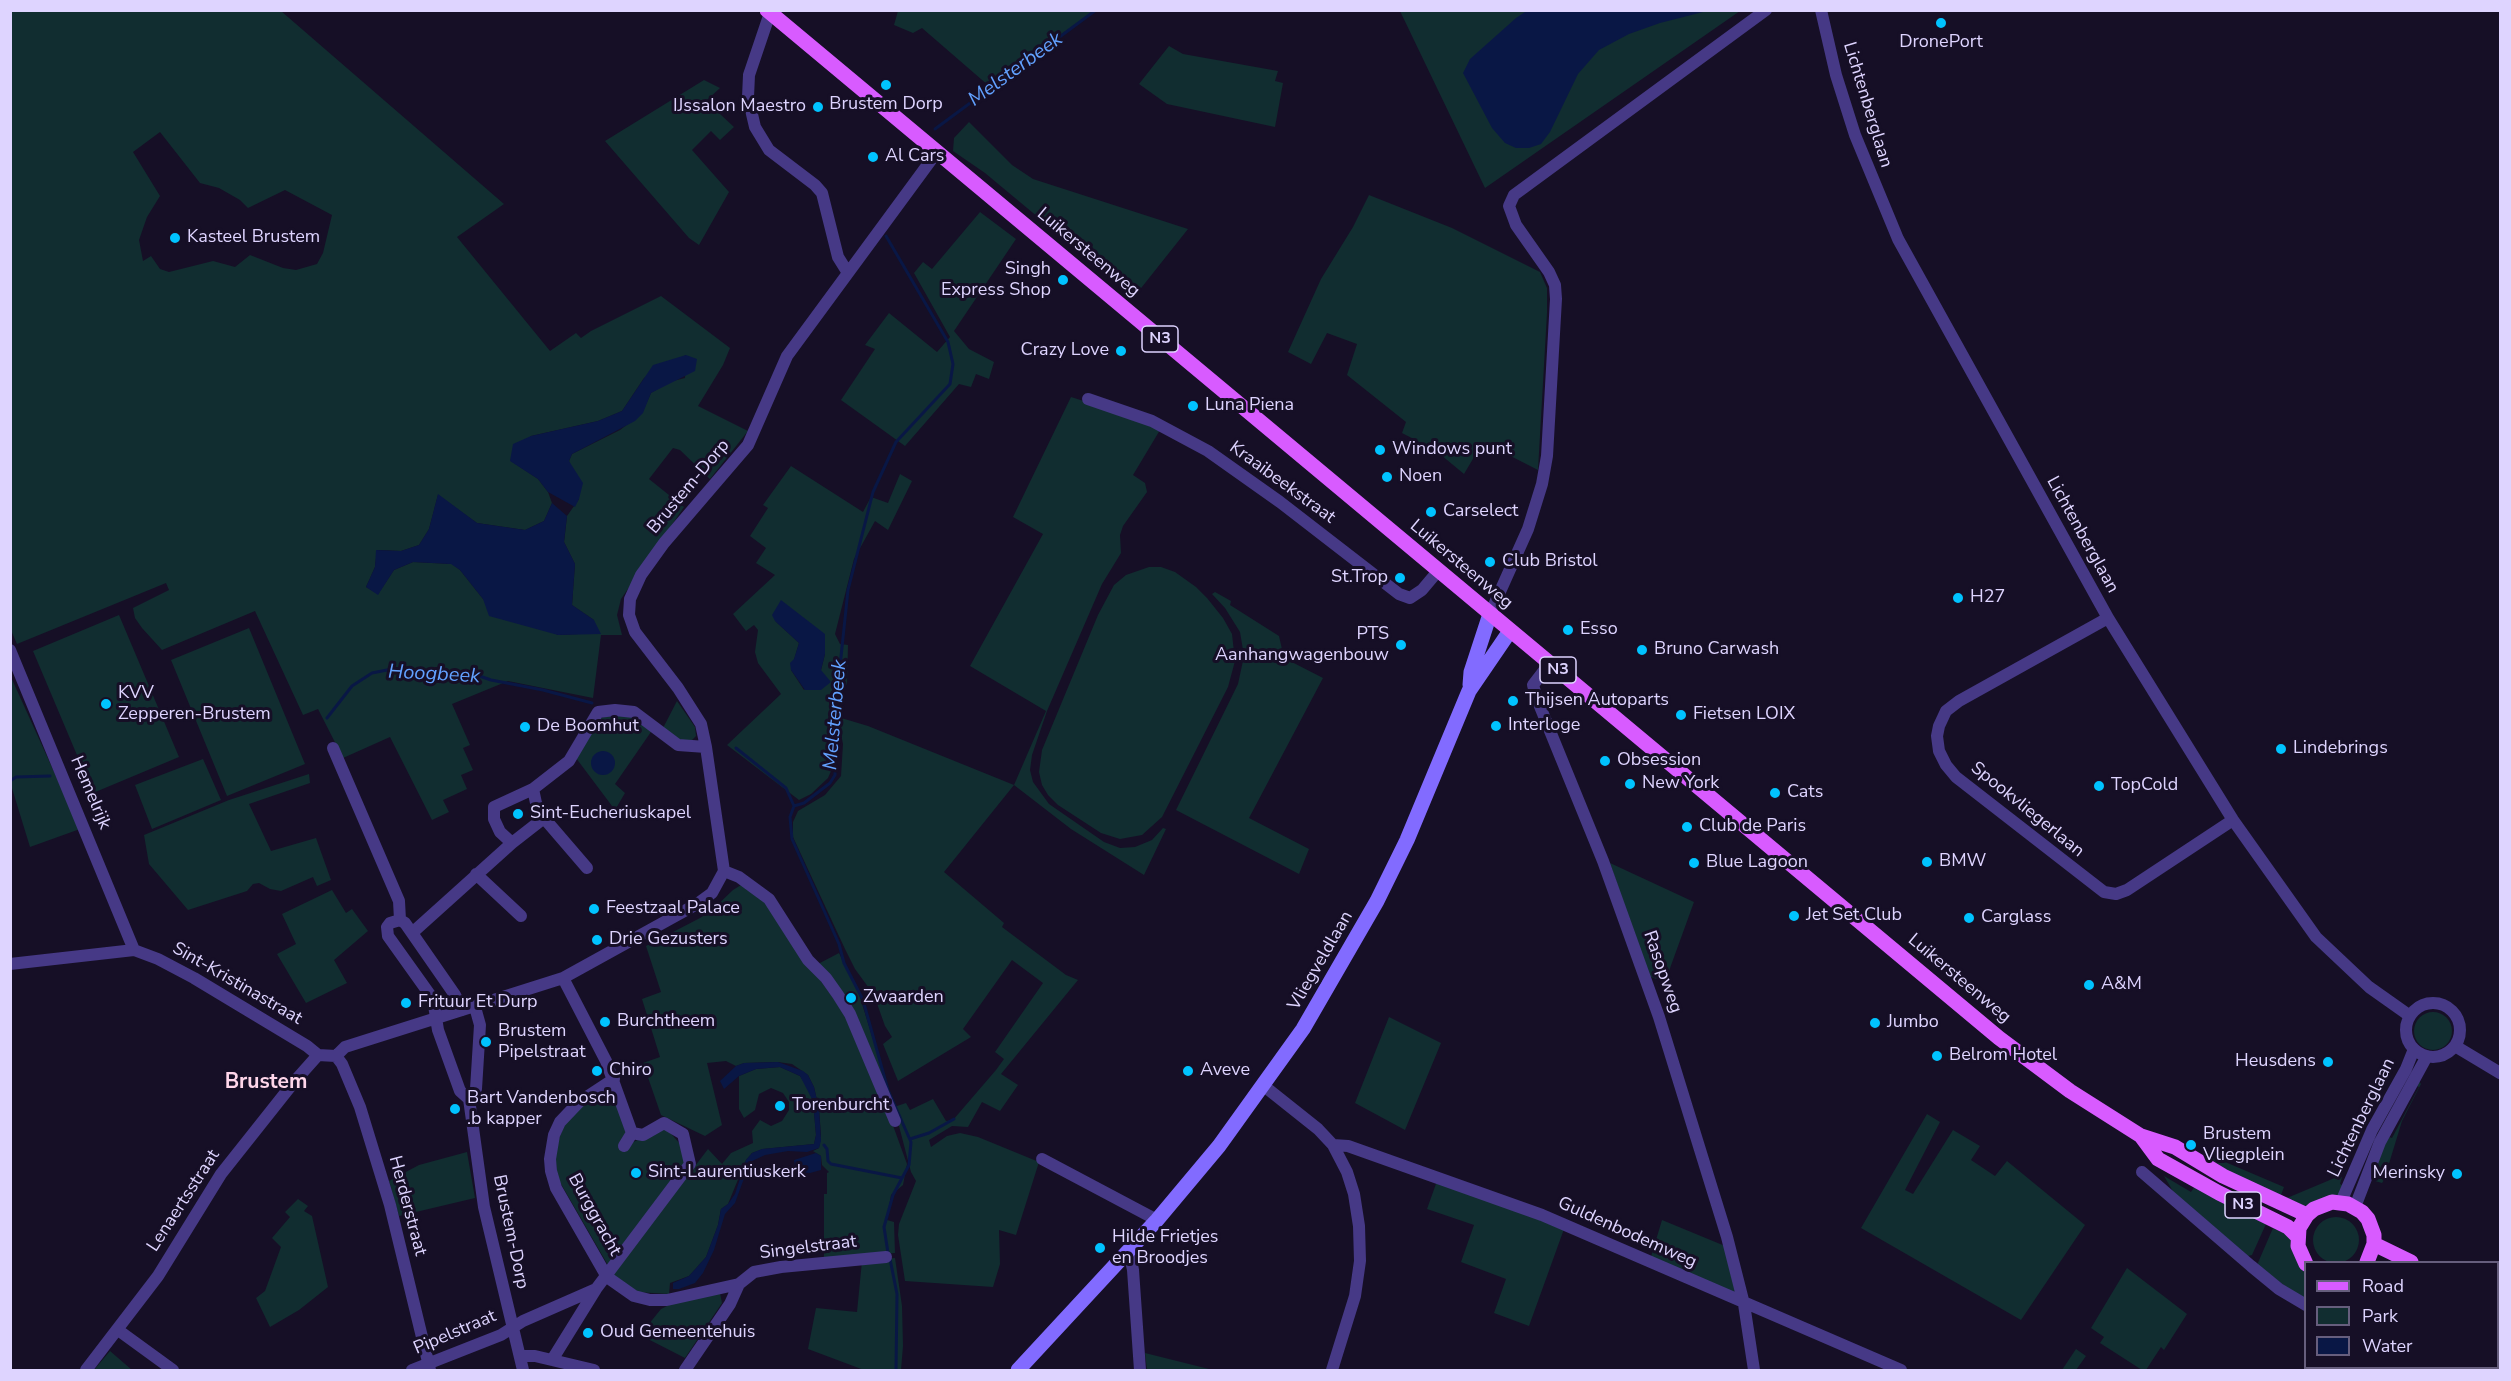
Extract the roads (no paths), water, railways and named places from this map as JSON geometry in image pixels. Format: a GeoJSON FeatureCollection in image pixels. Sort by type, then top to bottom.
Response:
{"type":"FeatureCollection","features":[{"type":"Feature","properties":{"kind":"main road","name":"Luikersteenweg"},"geometry":{"type":"LineString","coordinates":[[769,11],[1964,1010],[2070,1091],[2141,1136],[2175,1147],[2223,1176],[2307,1215]]}},
{"type":"Feature","properties":{"kind":"main road","name":"Vliegveldlaan"},"geometry":{"type":"LineString","coordinates":[[1469,691],[1471,672],[1490,614]]}},
{"type":"Feature","properties":{"kind":"main road","name":"Vliegveldlaan"},"geometry":{"type":"LineString","coordinates":[[1018,1371],[1157,1220],[1230,1132],[1319,1004],[1377,901],[1420,810],[1469,691],[1510,631]]}},
{"type":"Feature","properties":{"kind":"main road","name":"Luikersteenweg"},"geometry":{"type":"LineString","coordinates":[[2141,1136],[2158,1158],[2165,1163],[2288,1227],[2298,1236]]}},
{"type":"Feature","properties":{"kind":"main road"},"geometry":{"type":"LineString","coordinates":[[2305,1261],[2298,1246],[2298,1236],[2307,1215],[2322,1204],[2348,1205],[2362,1212],[2372,1227],[2374,1244],[2368,1261]]}},
{"type":"Feature","properties":{"kind":"main road"},"geometry":{"type":"LineString","coordinates":[[2374,1244],[2407,1261]]}},
{"type":"Feature","properties":{"kind":"street"},"geometry":{"type":"LineString","coordinates":[[1490,614],[1528,530],[1542,484],[1547,456],[1556,299],[1555,285],[1549,272],[1516,225],[1509,206],[1514,195],[1766,10]]}},
{"type":"Feature","properties":{"kind":"street","name":"Lichtenberglaan"},"geometry":{"type":"LineString","coordinates":[[1821,10],[1836,75],[1855,135],[1898,239],[2108,618],[2234,820],[2316,937],[2369,987],[2410,1016]]}},
{"type":"Feature","properties":{"kind":"street"},"geometry":{"type":"LineString","coordinates":[[769,11],[749,75],[748,97],[755,127],[769,150],[815,185],[822,193],[838,257],[848,273]]}},
{"type":"Feature","properties":{"kind":"street","name":"Brustem-Dorp"},"geometry":{"type":"LineString","coordinates":[[724,871],[706,747],[700,724],[692,708],[635,632],[629,615],[632,593],[641,575],[683,520],[748,445],[787,356],[937,152]]}},
{"type":"Feature","properties":{"kind":"street","name":"Kraaibeekstraat"},"geometry":{"type":"LineString","coordinates":[[1088,399],[1152,421],[1208,451],[1280,502],[1399,594],[1410,598],[1422,590],[1438,571]]}},
{"type":"Feature","properties":{"kind":"street","name":"Spookvliegerlaan"},"geometry":{"type":"LineString","coordinates":[[2108,618],[1959,701],[1946,711],[1937,736],[1946,765],[1956,777],[2094,887],[2104,892],[2116,894],[2127,890],[2234,820]]}},
{"type":"Feature","properties":{"kind":"street","name":"Hemelrijk"},"geometry":{"type":"LineString","coordinates":[[10,650],[134,950]]}},
{"type":"Feature","properties":{"kind":"street","name":"Rasopweg"},"geometry":{"type":"LineString","coordinates":[[1550,663],[1533,685],[1536,699],[1634,943],[1728,1237],[1744,1304],[1754,1371]]}},
{"type":"Feature","properties":{"kind":"street"},"geometry":{"type":"LineString","coordinates":[[512,843],[500,832],[493,813],[494,807],[533,789],[569,761],[598,712],[603,710],[634,712],[678,745],[706,747]]}},
{"type":"Feature","properties":{"kind":"street"},"geometry":{"type":"LineString","coordinates":[[333,748],[399,901],[400,920],[412,933],[455,995],[462,1010]]}},
{"type":"Feature","properties":{"kind":"street"},"geometry":{"type":"LineString","coordinates":[[533,789],[536,803],[544,818],[586,868]]}},
{"type":"Feature","properties":{"kind":"street"},"geometry":{"type":"LineString","coordinates":[[412,933],[476,874],[544,818]]}},
{"type":"Feature","properties":{"kind":"street"},"geometry":{"type":"LineString","coordinates":[[318,1055],[336,1056],[345,1047],[563,978],[705,900],[712,893],[724,871],[739,877],[769,899],[808,960],[826,978],[838,995],[863,1045],[895,1121]]}},
{"type":"Feature","properties":{"kind":"street"},"geometry":{"type":"LineString","coordinates":[[476,874],[521,916]]}},
{"type":"Feature","properties":{"kind":"street","name":"Brustem-Dorp"},"geometry":{"type":"LineString","coordinates":[[400,920],[392,921],[388,925],[388,936],[433,999],[438,1030],[460,1091],[469,1099],[484,1207],[523,1371]]}},
{"type":"Feature","properties":{"kind":"street"},"geometry":{"type":"LineString","coordinates":[[10,964],[134,950]]}},
{"type":"Feature","properties":{"kind":"street","name":"Sint-Kristinastraat"},"geometry":{"type":"LineString","coordinates":[[134,950],[158,959],[194,978],[307,1046],[318,1055]]}},
{"type":"Feature","properties":{"kind":"street"},"geometry":{"type":"LineString","coordinates":[[563,978],[614,1079],[632,1133],[624,1146]]}},
{"type":"Feature","properties":{"kind":"street"},"geometry":{"type":"LineString","coordinates":[[2440,1004],[2447,1007],[2454,1014],[2460,1027],[2454,1046],[2444,1054],[2427,1056],[2414,1049],[2406,1034],[2410,1016],[2423,1005],[2440,1004]]}},
{"type":"Feature","properties":{"kind":"street","name":"Brustem-Dorp"},"geometry":{"type":"LineString","coordinates":[[469,1099],[476,1089],[480,1025],[475,1007]]}},
{"type":"Feature","properties":{"kind":"street"},"geometry":{"type":"LineString","coordinates":[[2454,1046],[2500,1073]]}},
{"type":"Feature","properties":{"kind":"street","name":"Lichtenberglaan"},"geometry":{"type":"LineString","coordinates":[[2348,1205],[2372,1130],[2406,1069],[2414,1049]]}},
{"type":"Feature","properties":{"kind":"street","name":"Lenaertsstraat"},"geometry":{"type":"LineString","coordinates":[[86,1371],[158,1276],[221,1174],[318,1055]]}},
{"type":"Feature","properties":{"kind":"street","name":"Herderstraat"},"geometry":{"type":"LineString","coordinates":[[336,1056],[342,1064],[360,1107],[390,1205],[429,1367]]}},
{"type":"Feature","properties":{"kind":"street","name":"Lichtenberglaan"},"geometry":{"type":"LineString","coordinates":[[2348,1205],[2427,1056]]}},
{"type":"Feature","properties":{"kind":"street","name":"Burggracht"},"geometry":{"type":"LineString","coordinates":[[614,1079],[579,1102],[560,1122],[554,1135],[550,1159],[556,1188],[607,1277],[690,1164],[683,1134],[664,1123],[643,1135],[632,1133]]}},
{"type":"Feature","properties":{"kind":"street"},"geometry":{"type":"LineString","coordinates":[[1264,1086],[1318,1129],[1333,1145],[1347,1172],[1354,1194],[1359,1226],[1360,1261],[1355,1296],[1332,1371]]}},
{"type":"Feature","properties":{"kind":"street","name":"Guldenbodemweg"},"geometry":{"type":"LineString","coordinates":[[1333,1145],[1348,1146],[1542,1215],[1901,1371]]}},
{"type":"Feature","properties":{"kind":"street"},"geometry":{"type":"LineString","coordinates":[[1042,1159],[1157,1220]]}},
{"type":"Feature","properties":{"kind":"street"},"geometry":{"type":"LineString","coordinates":[[2142,1172],[2258,1271],[2304,1304]]}},
{"type":"Feature","properties":{"kind":"street"},"geometry":{"type":"LineString","coordinates":[[1129,1250],[1133,1270],[1140,1371]]}},
{"type":"Feature","properties":{"kind":"street","name":"Singelstraat"},"geometry":{"type":"LineString","coordinates":[[607,1277],[634,1296],[667,1300],[739,1284],[754,1272],[781,1267],[886,1257]]}},
{"type":"Feature","properties":{"kind":"street"},"geometry":{"type":"LineString","coordinates":[[552,1360],[607,1277]]}},
{"type":"Feature","properties":{"kind":"street"},"geometry":{"type":"LineString","coordinates":[[685,1371],[730,1304],[739,1284]]}},
{"type":"Feature","properties":{"kind":"street"},"geometry":{"type":"LineString","coordinates":[[512,1327],[588,1291],[597,1289]]}},
{"type":"Feature","properties":{"kind":"street","name":"Pipelstraat"},"geometry":{"type":"LineString","coordinates":[[412,1371],[429,1367],[501,1335],[512,1327]]}},
{"type":"Feature","properties":{"kind":"street"},"geometry":{"type":"LineString","coordinates":[[118,1330],[173,1371]]}},
{"type":"Feature","properties":{"kind":"street"},"geometry":{"type":"LineString","coordinates":[[520,1356],[535,1356],[594,1371]]}},
{"type":"Feature","properties":{"kind":"water"},"geometry":{"type":"Polygon","coordinates":[[[1528,10],[1707,11],[1629,34],[1599,50],[1578,74],[1550,132],[1541,144],[1529,148],[1516,148],[1505,143],[1492,128],[1463,73],[1470,59],[1528,10]]]}},
{"type":"Feature","properties":{"kind":"water"},"geometry":{"type":"Polygon","coordinates":[[[686,355],[697,359],[695,371],[651,393],[643,413],[635,421],[572,454],[569,461],[583,483],[575,507],[548,492],[538,479],[510,461],[513,444],[531,436],[598,421],[622,411],[653,365],[686,355]]]}},
{"type":"Feature","properties":{"kind":"water"},"geometry":{"type":"Polygon","coordinates":[[[438,494],[477,523],[525,530],[544,521],[552,503],[567,516],[564,542],[575,564],[572,605],[594,620],[601,634],[558,635],[489,616],[483,599],[460,570],[451,564],[413,562],[394,570],[378,595],[366,587],[375,567],[376,550],[401,551],[419,545],[429,529],[438,494]]]}},
{"type":"Feature","properties":{"kind":"water"},"geometry":{"type":"Polygon","coordinates":[[[781,600],[825,634],[825,654],[821,670],[831,682],[821,690],[805,690],[791,670],[790,663],[794,659],[799,643],[775,621],[772,615],[781,600]]]}},
{"type":"Feature","properties":{"kind":"water"},"geometry":{"type":"Polygon","coordinates":[[[603,751],[611,755],[615,763],[611,771],[603,775],[595,771],[591,763],[595,755],[603,751]]]}},
{"type":"Feature","properties":{"kind":"water"},"geometry":{"type":"Polygon","coordinates":[[[778,1062],[803,1071],[808,1075],[814,1087],[819,1109],[821,1141],[819,1148],[807,1152],[788,1151],[765,1155],[750,1162],[735,1203],[725,1214],[714,1250],[703,1273],[695,1283],[673,1289],[673,1283],[689,1276],[706,1257],[718,1225],[721,1209],[735,1194],[746,1160],[752,1153],[762,1149],[814,1144],[816,1135],[813,1101],[800,1076],[780,1067],[756,1069],[739,1076],[724,1089],[720,1081],[736,1066],[744,1063],[778,1062]]]}},
{"type":"Feature","properties":{"kind":"water"},"geometry":{"type":"Polygon","coordinates":[[[816,1153],[821,1156],[821,1170],[810,1173],[796,1172],[794,1160],[816,1153]]]}},
{"type":"Feature","properties":{"kind":"waterway","name":"Melsterbeek"},"geometry":{"type":"LineString","coordinates":[[935,129],[1096,10]]}},
{"type":"Feature","properties":{"kind":"waterway","name":"Melsterbeek"},"geometry":{"type":"LineString","coordinates":[[794,806],[804,803],[830,783],[835,775],[837,695],[848,590],[873,492],[896,442],[950,384],[953,364],[948,342],[886,236]]}},
{"type":"Feature","properties":{"kind":"waterway","name":"Hoogbeek"},"geometry":{"type":"LineString","coordinates":[[327,718],[352,686],[372,673],[387,670],[411,670],[441,676],[468,672],[491,680],[592,703]]}},
{"type":"Feature","properties":{"kind":"waterway","name":"Hoogbeek"},"geometry":{"type":"LineString","coordinates":[[736,748],[786,788],[794,806]]}},
{"type":"Feature","properties":{"kind":"waterway","name":"Hoogbeek"},"geometry":{"type":"LineString","coordinates":[[10,781],[16,777],[50,776]]}},
{"type":"Feature","properties":{"kind":"waterway","name":"Melsterbeek"},"geometry":{"type":"LineString","coordinates":[[794,806],[790,817],[792,839],[839,944],[844,963],[863,1000],[888,1090],[911,1142],[909,1165],[893,1195],[884,1227],[888,1253]]}},
{"type":"Feature","properties":{"kind":"waterway"},"geometry":{"type":"LineString","coordinates":[[910,1139],[929,1133],[954,1119]]}},
{"type":"Feature","properties":{"kind":"waterway"},"geometry":{"type":"LineString","coordinates":[[824,1145],[831,1164],[902,1178]]}},
{"type":"Feature","properties":{"kind":"waterway","name":"Melsterbeek"},"geometry":{"type":"LineString","coordinates":[[890,1259],[897,1294],[896,1370]]}},
{"type":"Feature","properties":{"kind":"place","name":"DronePort"},"geometry":{"type":"Point","coordinates":[1941,23]}},
{"type":"Feature","properties":{"kind":"place","name":"Brustem Dorp"},"geometry":{"type":"Point","coordinates":[886,85]}},
{"type":"Feature","properties":{"kind":"place","name":"IJssalon Maestro"},"geometry":{"type":"Point","coordinates":[818,107]}},
{"type":"Feature","properties":{"kind":"place","name":"Al Cars"},"geometry":{"type":"Point","coordinates":[873,157]}},
{"type":"Feature","properties":{"kind":"place","name":"Kasteel Brustem"},"geometry":{"type":"Point","coordinates":[175,238]}},
{"type":"Feature","properties":{"kind":"place","name":"Singh Express Shop"},"geometry":{"type":"Point","coordinates":[1063,280]}},
{"type":"Feature","properties":{"kind":"place","name":"Crazy Love"},"geometry":{"type":"Point","coordinates":[1121,351]}},
{"type":"Feature","properties":{"kind":"place","name":"Luna Piena"},"geometry":{"type":"Point","coordinates":[1193,406]}},
{"type":"Feature","properties":{"kind":"place","name":"Windows punt"},"geometry":{"type":"Point","coordinates":[1380,450]}},
{"type":"Feature","properties":{"kind":"place","name":"Noen"},"geometry":{"type":"Point","coordinates":[1387,477]}},
{"type":"Feature","properties":{"kind":"place","name":"Carselect"},"geometry":{"type":"Point","coordinates":[1431,512]}},
{"type":"Feature","properties":{"kind":"place","name":"Club Bristol"},"geometry":{"type":"Point","coordinates":[1490,562]}},
{"type":"Feature","properties":{"kind":"place","name":"St.Trop"},"geometry":{"type":"Point","coordinates":[1400,578]}},
{"type":"Feature","properties":{"kind":"place","name":"H27"},"geometry":{"type":"Point","coordinates":[1958,598]}},
{"type":"Feature","properties":{"kind":"place","name":"Esso"},"geometry":{"type":"Point","coordinates":[1568,630]}},
{"type":"Feature","properties":{"kind":"place","name":"PTS Aanhangwagenbouw"},"geometry":{"type":"Point","coordinates":[1401,645]}},
{"type":"Feature","properties":{"kind":"place","name":"Bruno Carwash"},"geometry":{"type":"Point","coordinates":[1642,650]}},
{"type":"Feature","properties":{"kind":"place","name":"Thijsen Autoparts"},"geometry":{"type":"Point","coordinates":[1513,701]}},
{"type":"Feature","properties":{"kind":"place","name":"KVV Zepperen-Brustem"},"geometry":{"type":"Point","coordinates":[106,704]}},
{"type":"Feature","properties":{"kind":"place","name":"Fietsen LOIX"},"geometry":{"type":"Point","coordinates":[1681,715]}},
{"type":"Feature","properties":{"kind":"place","name":"Interloge"},"geometry":{"type":"Point","coordinates":[1496,726]}},
{"type":"Feature","properties":{"kind":"place","name":"De Boomhut"},"geometry":{"type":"Point","coordinates":[525,727]}},
{"type":"Feature","properties":{"kind":"place","name":"Lindebrings"},"geometry":{"type":"Point","coordinates":[2281,749]}},
{"type":"Feature","properties":{"kind":"place","name":"Obsession"},"geometry":{"type":"Point","coordinates":[1605,761]}},
{"type":"Feature","properties":{"kind":"place","name":"New York"},"geometry":{"type":"Point","coordinates":[1630,784]}},
{"type":"Feature","properties":{"kind":"place","name":"TopCold"},"geometry":{"type":"Point","coordinates":[2099,786]}},
{"type":"Feature","properties":{"kind":"place","name":"Cats"},"geometry":{"type":"Point","coordinates":[1775,793]}},
{"type":"Feature","properties":{"kind":"place","name":"Sint-Eucheriuskapel"},"geometry":{"type":"Point","coordinates":[518,814]}},
{"type":"Feature","properties":{"kind":"place","name":"Club de Paris"},"geometry":{"type":"Point","coordinates":[1687,827]}},
{"type":"Feature","properties":{"kind":"place","name":"BMW"},"geometry":{"type":"Point","coordinates":[1927,862]}},
{"type":"Feature","properties":{"kind":"place","name":"Blue Lagoon"},"geometry":{"type":"Point","coordinates":[1694,863]}},
{"type":"Feature","properties":{"kind":"place","name":"Feestzaal Palace"},"geometry":{"type":"Point","coordinates":[594,909]}},
{"type":"Feature","properties":{"kind":"place","name":"Jet Set Club"},"geometry":{"type":"Point","coordinates":[1794,916]}},
{"type":"Feature","properties":{"kind":"place","name":"Carglass"},"geometry":{"type":"Point","coordinates":[1969,918]}},
{"type":"Feature","properties":{"kind":"place","name":"Drie Gezusters"},"geometry":{"type":"Point","coordinates":[597,940]}},
{"type":"Feature","properties":{"kind":"place","name":"A&M"},"geometry":{"type":"Point","coordinates":[2089,985]}},
{"type":"Feature","properties":{"kind":"place","name":"Zwaarden"},"geometry":{"type":"Point","coordinates":[851,998]}},
{"type":"Feature","properties":{"kind":"place","name":"Frituur Et Durp"},"geometry":{"type":"Point","coordinates":[406,1003]}},
{"type":"Feature","properties":{"kind":"place","name":"Burchtheem"},"geometry":{"type":"Point","coordinates":[605,1022]}},
{"type":"Feature","properties":{"kind":"place","name":"Jumbo"},"geometry":{"type":"Point","coordinates":[1875,1023]}},
{"type":"Feature","properties":{"kind":"place","name":"Brustem Pipelstraat"},"geometry":{"type":"Point","coordinates":[486,1042]}},
{"type":"Feature","properties":{"kind":"place","name":"Belrom Hotel"},"geometry":{"type":"Point","coordinates":[1937,1056]}},
{"type":"Feature","properties":{"kind":"place","name":"Heusdens"},"geometry":{"type":"Point","coordinates":[2328,1062]}},
{"type":"Feature","properties":{"kind":"place","name":"Chiro"},"geometry":{"type":"Point","coordinates":[597,1071]}},
{"type":"Feature","properties":{"kind":"place","name":"Aveve"},"geometry":{"type":"Point","coordinates":[1188,1071]}},
{"type":"Feature","properties":{"kind":"place","name":"Torenburcht"},"geometry":{"type":"Point","coordinates":[780,1106]}},
{"type":"Feature","properties":{"kind":"place","name":"Bart Vandenbosch .b kapper"},"geometry":{"type":"Point","coordinates":[455,1109]}},
{"type":"Feature","properties":{"kind":"place","name":"Brustem Vliegplein"},"geometry":{"type":"Point","coordinates":[2191,1145]}},
{"type":"Feature","properties":{"kind":"place","name":"Sint-Laurentiuskerk"},"geometry":{"type":"Point","coordinates":[636,1173]}},
{"type":"Feature","properties":{"kind":"place","name":"Merinsky"},"geometry":{"type":"Point","coordinates":[2457,1174]}},
{"type":"Feature","properties":{"kind":"place","name":"Hilde Frietjes en Broodjes"},"geometry":{"type":"Point","coordinates":[1100,1248]}},
{"type":"Feature","properties":{"kind":"place","name":"Oud Gemeentehuis"},"geometry":{"type":"Point","coordinates":[588,1333]}},
{"type":"Feature","properties":{"kind":"district","name":"Brustem"},"geometry":{"type":"Point","coordinates":[266,1083]}}]}
